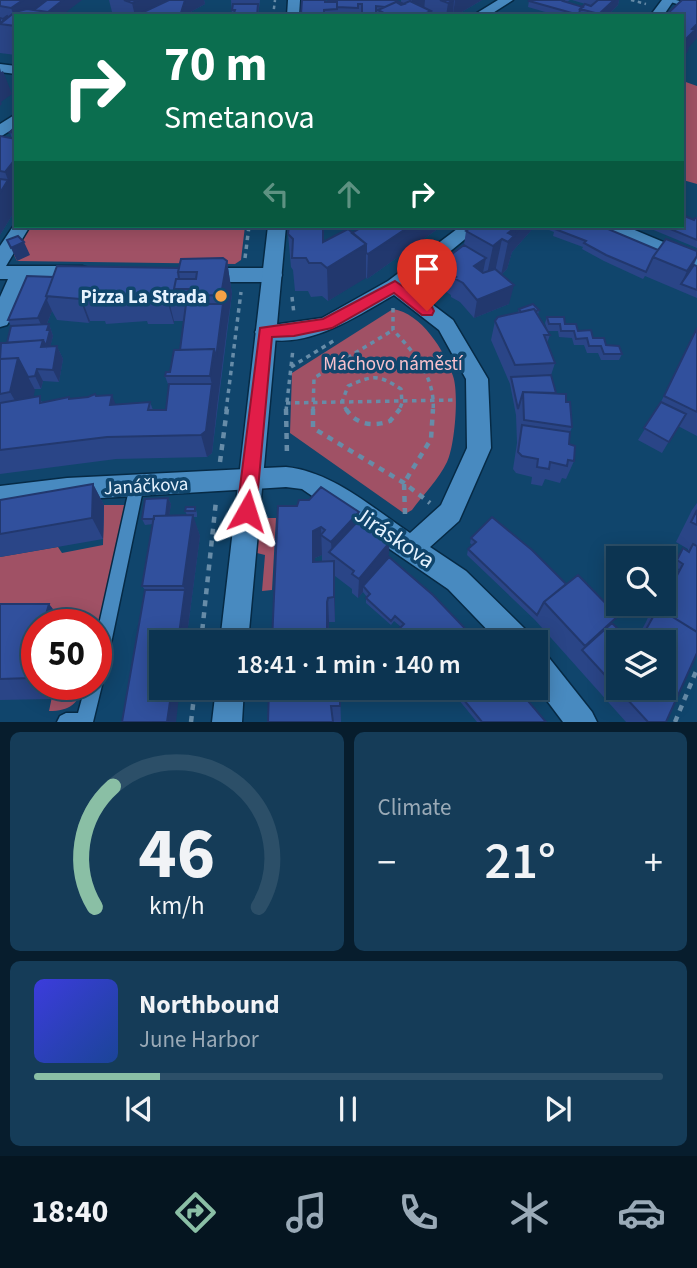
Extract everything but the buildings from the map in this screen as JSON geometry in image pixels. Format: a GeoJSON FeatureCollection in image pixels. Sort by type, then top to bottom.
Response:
{"type":"FeatureCollection","features":[{"type":"Feature","properties":{"kind":"street"},"geometry":{"type":"LineString","coordinates":[[482,14],[507,0]]}},
{"type":"Feature","properties":{"kind":"street"},"geometry":{"type":"LineString","coordinates":[[0,132],[14,121]]}},
{"type":"Feature","properties":{"kind":"street"},"geometry":{"type":"LineString","coordinates":[[0,261],[20,228]]}},
{"type":"Feature","properties":{"kind":"street"},"geometry":{"type":"LineString","coordinates":[[235,630],[265,332],[283,281],[277,228]]}},
{"type":"Feature","properties":{"kind":"street"},"geometry":{"type":"LineString","coordinates":[[265,332],[294,331],[327,324],[394,296],[470,228]]}},
{"type":"Feature","properties":{"kind":"street"},"geometry":{"type":"LineString","coordinates":[[615,228],[697,263]]}},
{"type":"Feature","properties":{"kind":"street"},"geometry":{"type":"LineString","coordinates":[[0,272],[102,273]]}},
{"type":"Feature","properties":{"kind":"street"},"geometry":{"type":"LineString","coordinates":[[0,320],[20,272]]}},
{"type":"Feature","properties":{"kind":"street"},"geometry":{"type":"LineString","coordinates":[[183,275],[238,275],[283,281]]}},
{"type":"Feature","properties":{"kind":"street"},"geometry":{"type":"LineString","coordinates":[[394,296],[446,326],[477,379],[479,448],[446,517],[410,549]]}},
{"type":"Feature","properties":{"kind":"street","name":"Jiráskova"},"geometry":{"type":"LineString","coordinates":[[250,480],[286,477],[304,479],[320,486],[457,580],[506,630]]}},
{"type":"Feature","properties":{"kind":"street","name":"Janáčkova"},"geometry":{"type":"LineString","coordinates":[[0,497],[67,489],[250,480]]}},
{"type":"Feature","properties":{"kind":"street"},"geometry":{"type":"LineString","coordinates":[[548,679],[582,722]]}},
{"type":"Feature","properties":{"kind":"street"},"geometry":{"type":"LineString","coordinates":[[227,722],[229,700]]}},
{"type":"Feature","properties":{"kind":"lane"},"geometry":{"type":"LineString","coordinates":[[665,1],[697,8]]}},
{"type":"Feature","properties":{"kind":"lane"},"geometry":{"type":"LineString","coordinates":[[111,609],[137,485]]}},
{"type":"Feature","properties":{"kind":"lane"},"geometry":{"type":"LineString","coordinates":[[66,722],[84,722],[90,700]]}},
{"type":"Feature","properties":{"kind":"path"},"geometry":{"type":"LineString","coordinates":[[202,630],[241,288],[238,275],[245,261],[249,228]]}},
{"type":"Feature","properties":{"kind":"path"},"geometry":{"type":"LineString","coordinates":[[283,281],[294,331],[286,403],[286,477]]}},
{"type":"Feature","properties":{"kind":"path"},"geometry":{"type":"LineString","coordinates":[[394,296],[393,330],[420,359],[434,401],[431,439],[404,483],[405,514]]}},
{"type":"Feature","properties":{"kind":"path"},"geometry":{"type":"LineString","coordinates":[[393,330],[314,377],[313,428],[404,483],[446,517]]}},
{"type":"Feature","properties":{"kind":"path"},"geometry":{"type":"LineString","coordinates":[[380,376],[401,389],[404,401],[400,412],[389,422],[376,425],[361,424],[351,418],[342,402],[348,386],[369,377],[380,376]]}},
{"type":"Feature","properties":{"kind":"path"},"geometry":{"type":"LineString","coordinates":[[286,403],[478,399]]}},
{"type":"Feature","properties":{"kind":"path"},"geometry":{"type":"LineString","coordinates":[[675,722],[697,669]]}},
{"type":"Feature","properties":{"kind":"path"},"geometry":{"type":"LineString","coordinates":[[191,722],[194,700]]}},
{"type":"Feature","properties":{"kind":"green space"},"geometry":{"type":"Polygon","coordinates":[[[684,81],[697,86],[697,184],[684,180],[684,81]]]}},
{"type":"Feature","properties":{"kind":"green space"},"geometry":{"type":"Polygon","coordinates":[[[28,228],[245,228],[241,260],[235,264],[17,261],[13,253],[28,228]]]}},
{"type":"Feature","properties":{"kind":"green space","name":"Máchovo náměstí"},"geometry":{"type":"Polygon","coordinates":[[[393,309],[413,318],[431,335],[449,366],[456,394],[454,432],[447,462],[412,510],[405,514],[290,433],[292,373],[393,309]]]}},
{"type":"Feature","properties":{"kind":"green space"},"geometry":{"type":"Polygon","coordinates":[[[104,505],[126,505],[105,609],[21,609],[21,627],[0,629],[0,557],[58,547],[62,553],[103,545],[104,505]]]}},
{"type":"Feature","properties":{"kind":"green space"},"geometry":{"type":"Polygon","coordinates":[[[260,518],[276,518],[272,590],[262,591],[265,555],[257,553],[260,518]]]}},
{"type":"Feature","properties":{"kind":"green space"},"geometry":{"type":"Polygon","coordinates":[[[51,700],[76,700],[68,708],[49,711],[51,700]]]}},
{"type":"Feature","properties":{"kind":"place","name":"Pizza La Strada"},"geometry":{"type":"Point","coordinates":[221,296]}},
{"type":"Feature","properties":{"kind":"route"},"geometry":{"type":"LineString","coordinates":[[247,511],[265,332],[294,331],[327,324],[395,286],[427,311]]}}]}
